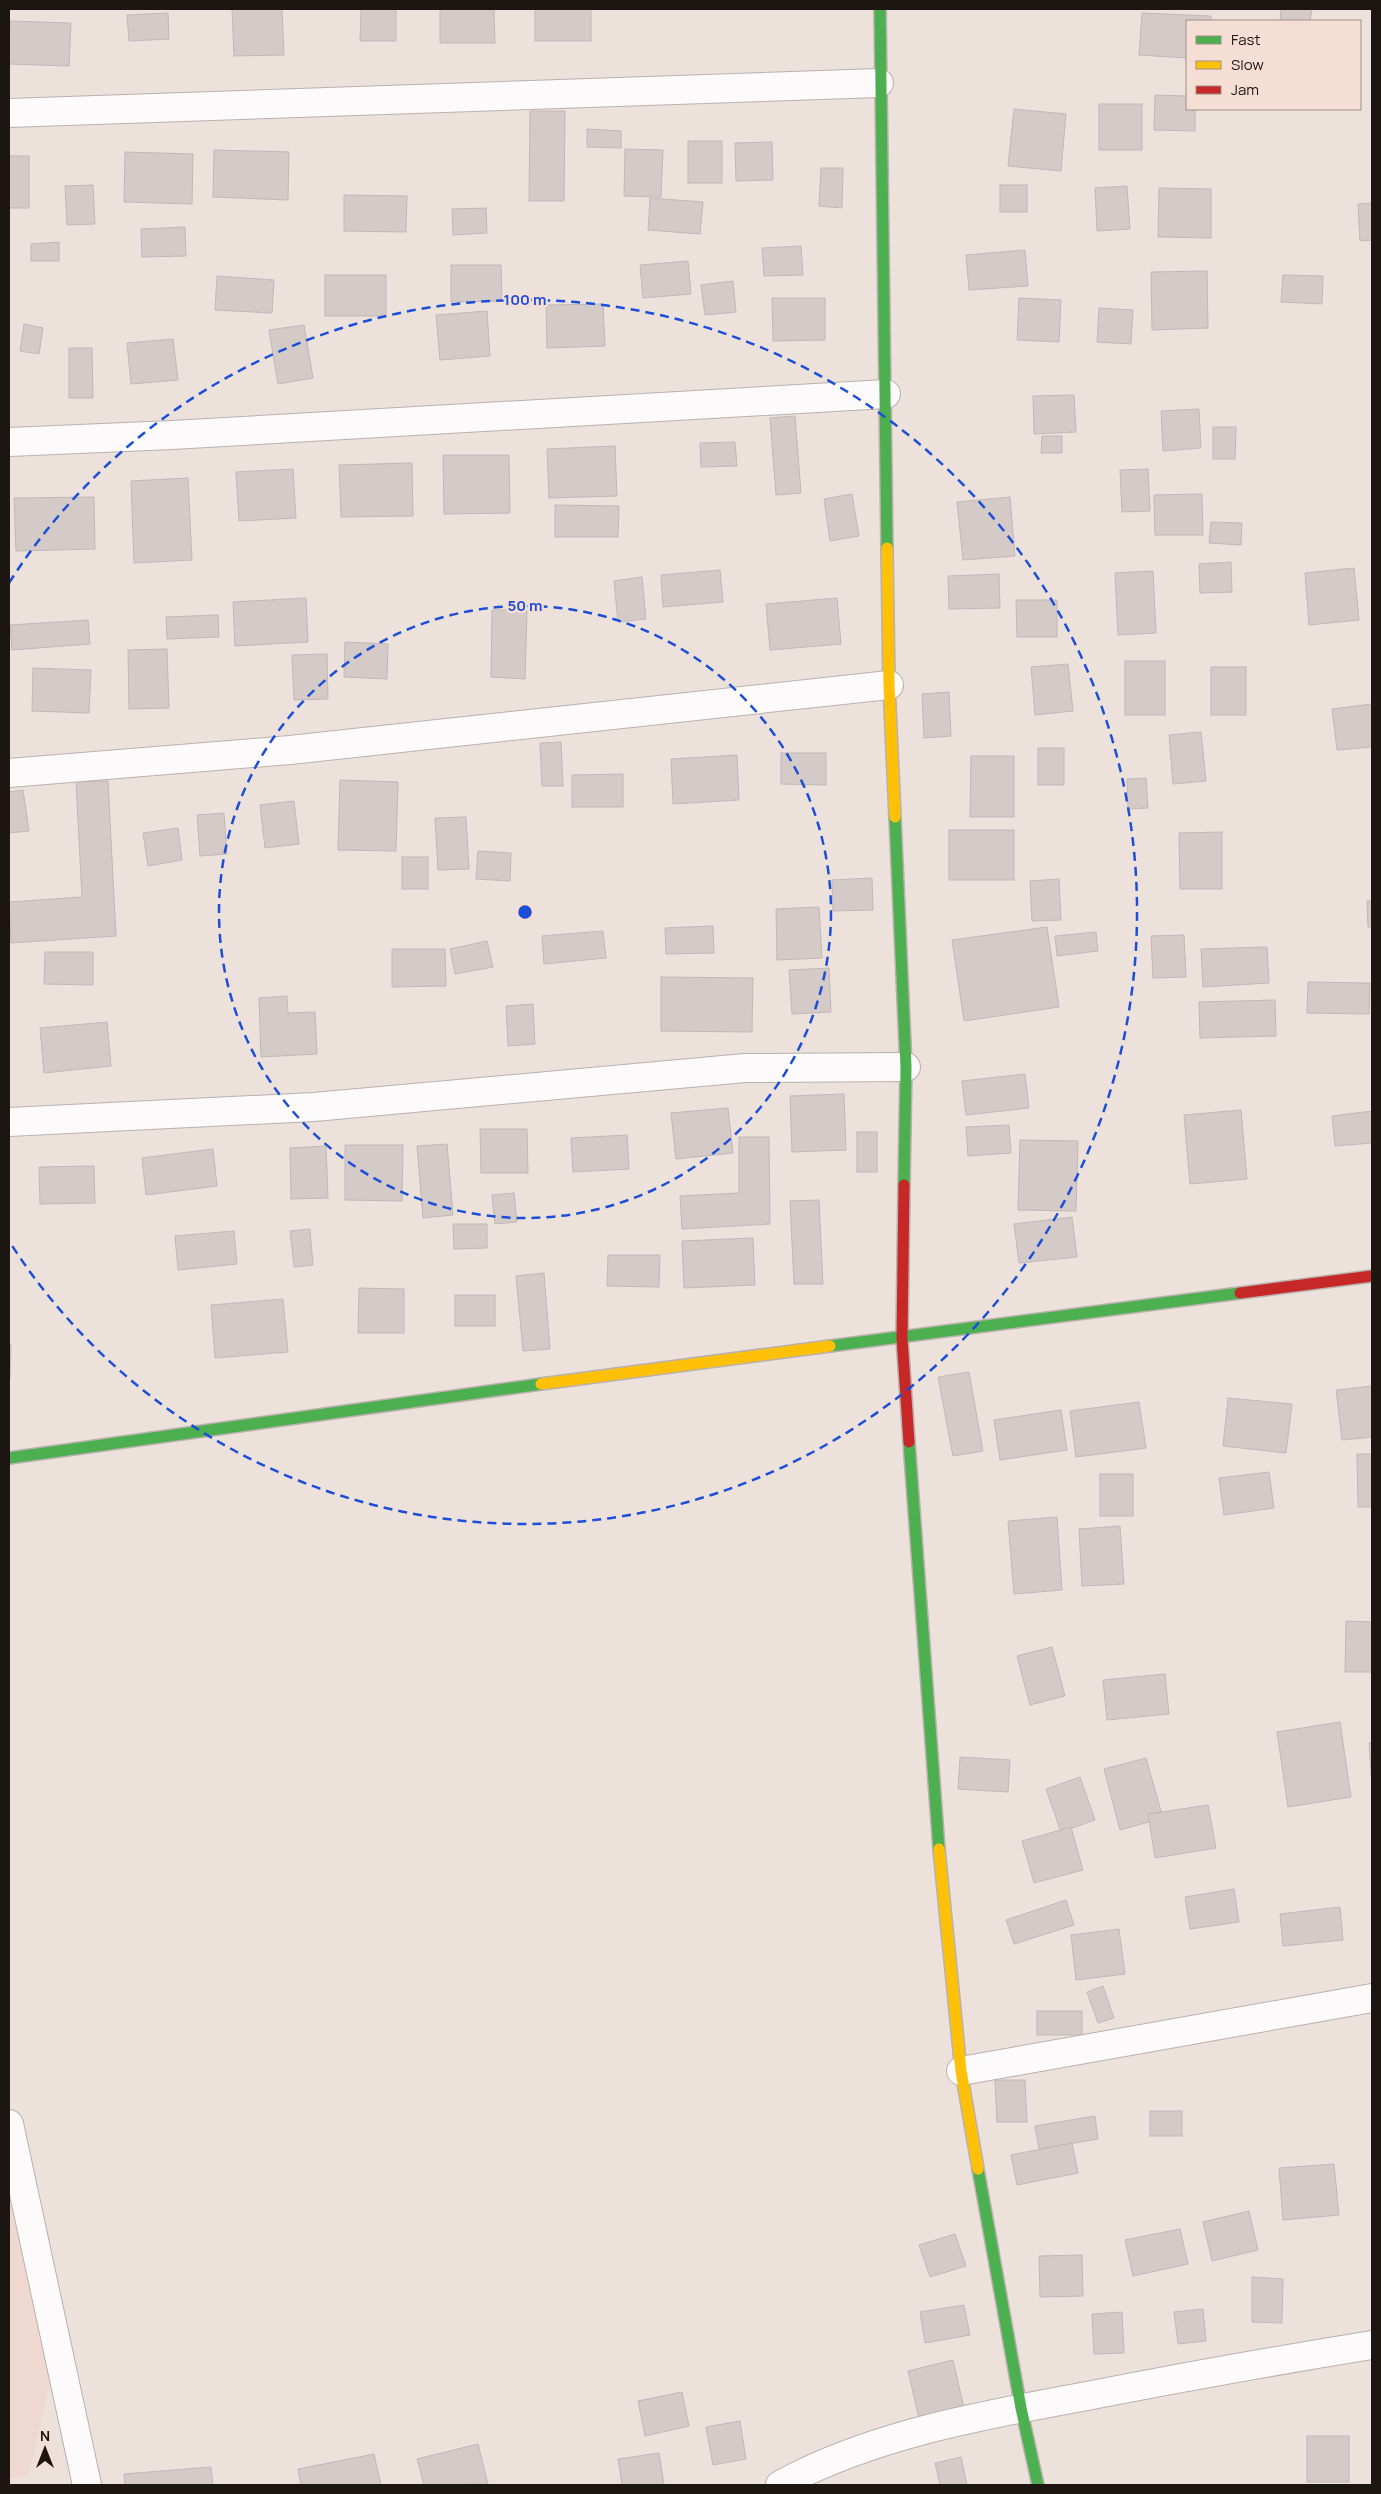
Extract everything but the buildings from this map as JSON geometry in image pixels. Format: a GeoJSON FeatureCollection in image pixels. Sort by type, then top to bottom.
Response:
{"type":"FeatureCollection","features":[{"type":"Feature","properties":{"kind":"street"},"geometry":{"type":"LineString","coordinates":[[880,9],[879,83],[890,685],[906,1066],[902,1338],[920,1613],[942,1888],[962,2071],[1021,2408],[1038,2485]]}},
{"type":"Feature","properties":{"kind":"street"},"geometry":{"type":"LineString","coordinates":[[9,113],[879,83]]}},
{"type":"Feature","properties":{"kind":"street"},"geometry":{"type":"LineString","coordinates":[[9,442],[172,435],[886,394]]}},
{"type":"Feature","properties":{"kind":"street"},"geometry":{"type":"LineString","coordinates":[[9,773],[290,750],[890,685]]}},
{"type":"Feature","properties":{"kind":"street"},"geometry":{"type":"LineString","coordinates":[[9,1122],[314,1107],[745,1068],[906,1066]]}},
{"type":"Feature","properties":{"kind":"street"},"geometry":{"type":"LineString","coordinates":[[9,1458],[766,1353],[902,1338],[1372,1276]]}},
{"type":"Feature","properties":{"kind":"street"},"geometry":{"type":"LineString","coordinates":[[962,2071],[1372,1998]]}},
{"type":"Feature","properties":{"kind":"street"},"geometry":{"type":"LineString","coordinates":[[9,2124],[87,2485]]}},
{"type":"Feature","properties":{"kind":"street"},"geometry":{"type":"LineString","coordinates":[[780,2485],[802,2473],[868,2445],[1021,2408],[1372,2344]]}},
{"type":"Feature","properties":{"kind":"shaded area"},"geometry":{"type":"Polygon","coordinates":[[[9,2162],[54,2365],[29,2475],[9,2479],[9,2162]]]}},
{"type":"Feature","properties":{"kind":"traffic: fast"},"geometry":{"type":"LineString","coordinates":[[880,9],[887,548]]}},
{"type":"Feature","properties":{"kind":"traffic: fast"},"geometry":{"type":"LineString","coordinates":[[895,817],[906,1067],[904,1185]]}},
{"type":"Feature","properties":{"kind":"traffic: fast"},"geometry":{"type":"LineString","coordinates":[[830,1346],[1240,1293]]}},
{"type":"Feature","properties":{"kind":"traffic: fast"},"geometry":{"type":"LineString","coordinates":[[9,1458],[541,1384]]}},
{"type":"Feature","properties":{"kind":"traffic: fast"},"geometry":{"type":"LineString","coordinates":[[909,1442],[939,1849]]}},
{"type":"Feature","properties":{"kind":"traffic: fast"},"geometry":{"type":"LineString","coordinates":[[978,2169],[1021,2408],[1038,2485]]}},
{"type":"Feature","properties":{"kind":"traffic: slow"},"geometry":{"type":"LineString","coordinates":[[887,548],[889,685],[895,817]]}},
{"type":"Feature","properties":{"kind":"traffic: slow"},"geometry":{"type":"LineString","coordinates":[[541,1384],[830,1346]]}},
{"type":"Feature","properties":{"kind":"traffic: slow"},"geometry":{"type":"LineString","coordinates":[[939,1849],[961,2071],[978,2169]]}},
{"type":"Feature","properties":{"kind":"traffic: jam"},"geometry":{"type":"LineString","coordinates":[[904,1185],[902,1338],[909,1442]]}},
{"type":"Feature","properties":{"kind":"traffic: jam"},"geometry":{"type":"LineString","coordinates":[[1240,1293],[1372,1276]]}}]}
